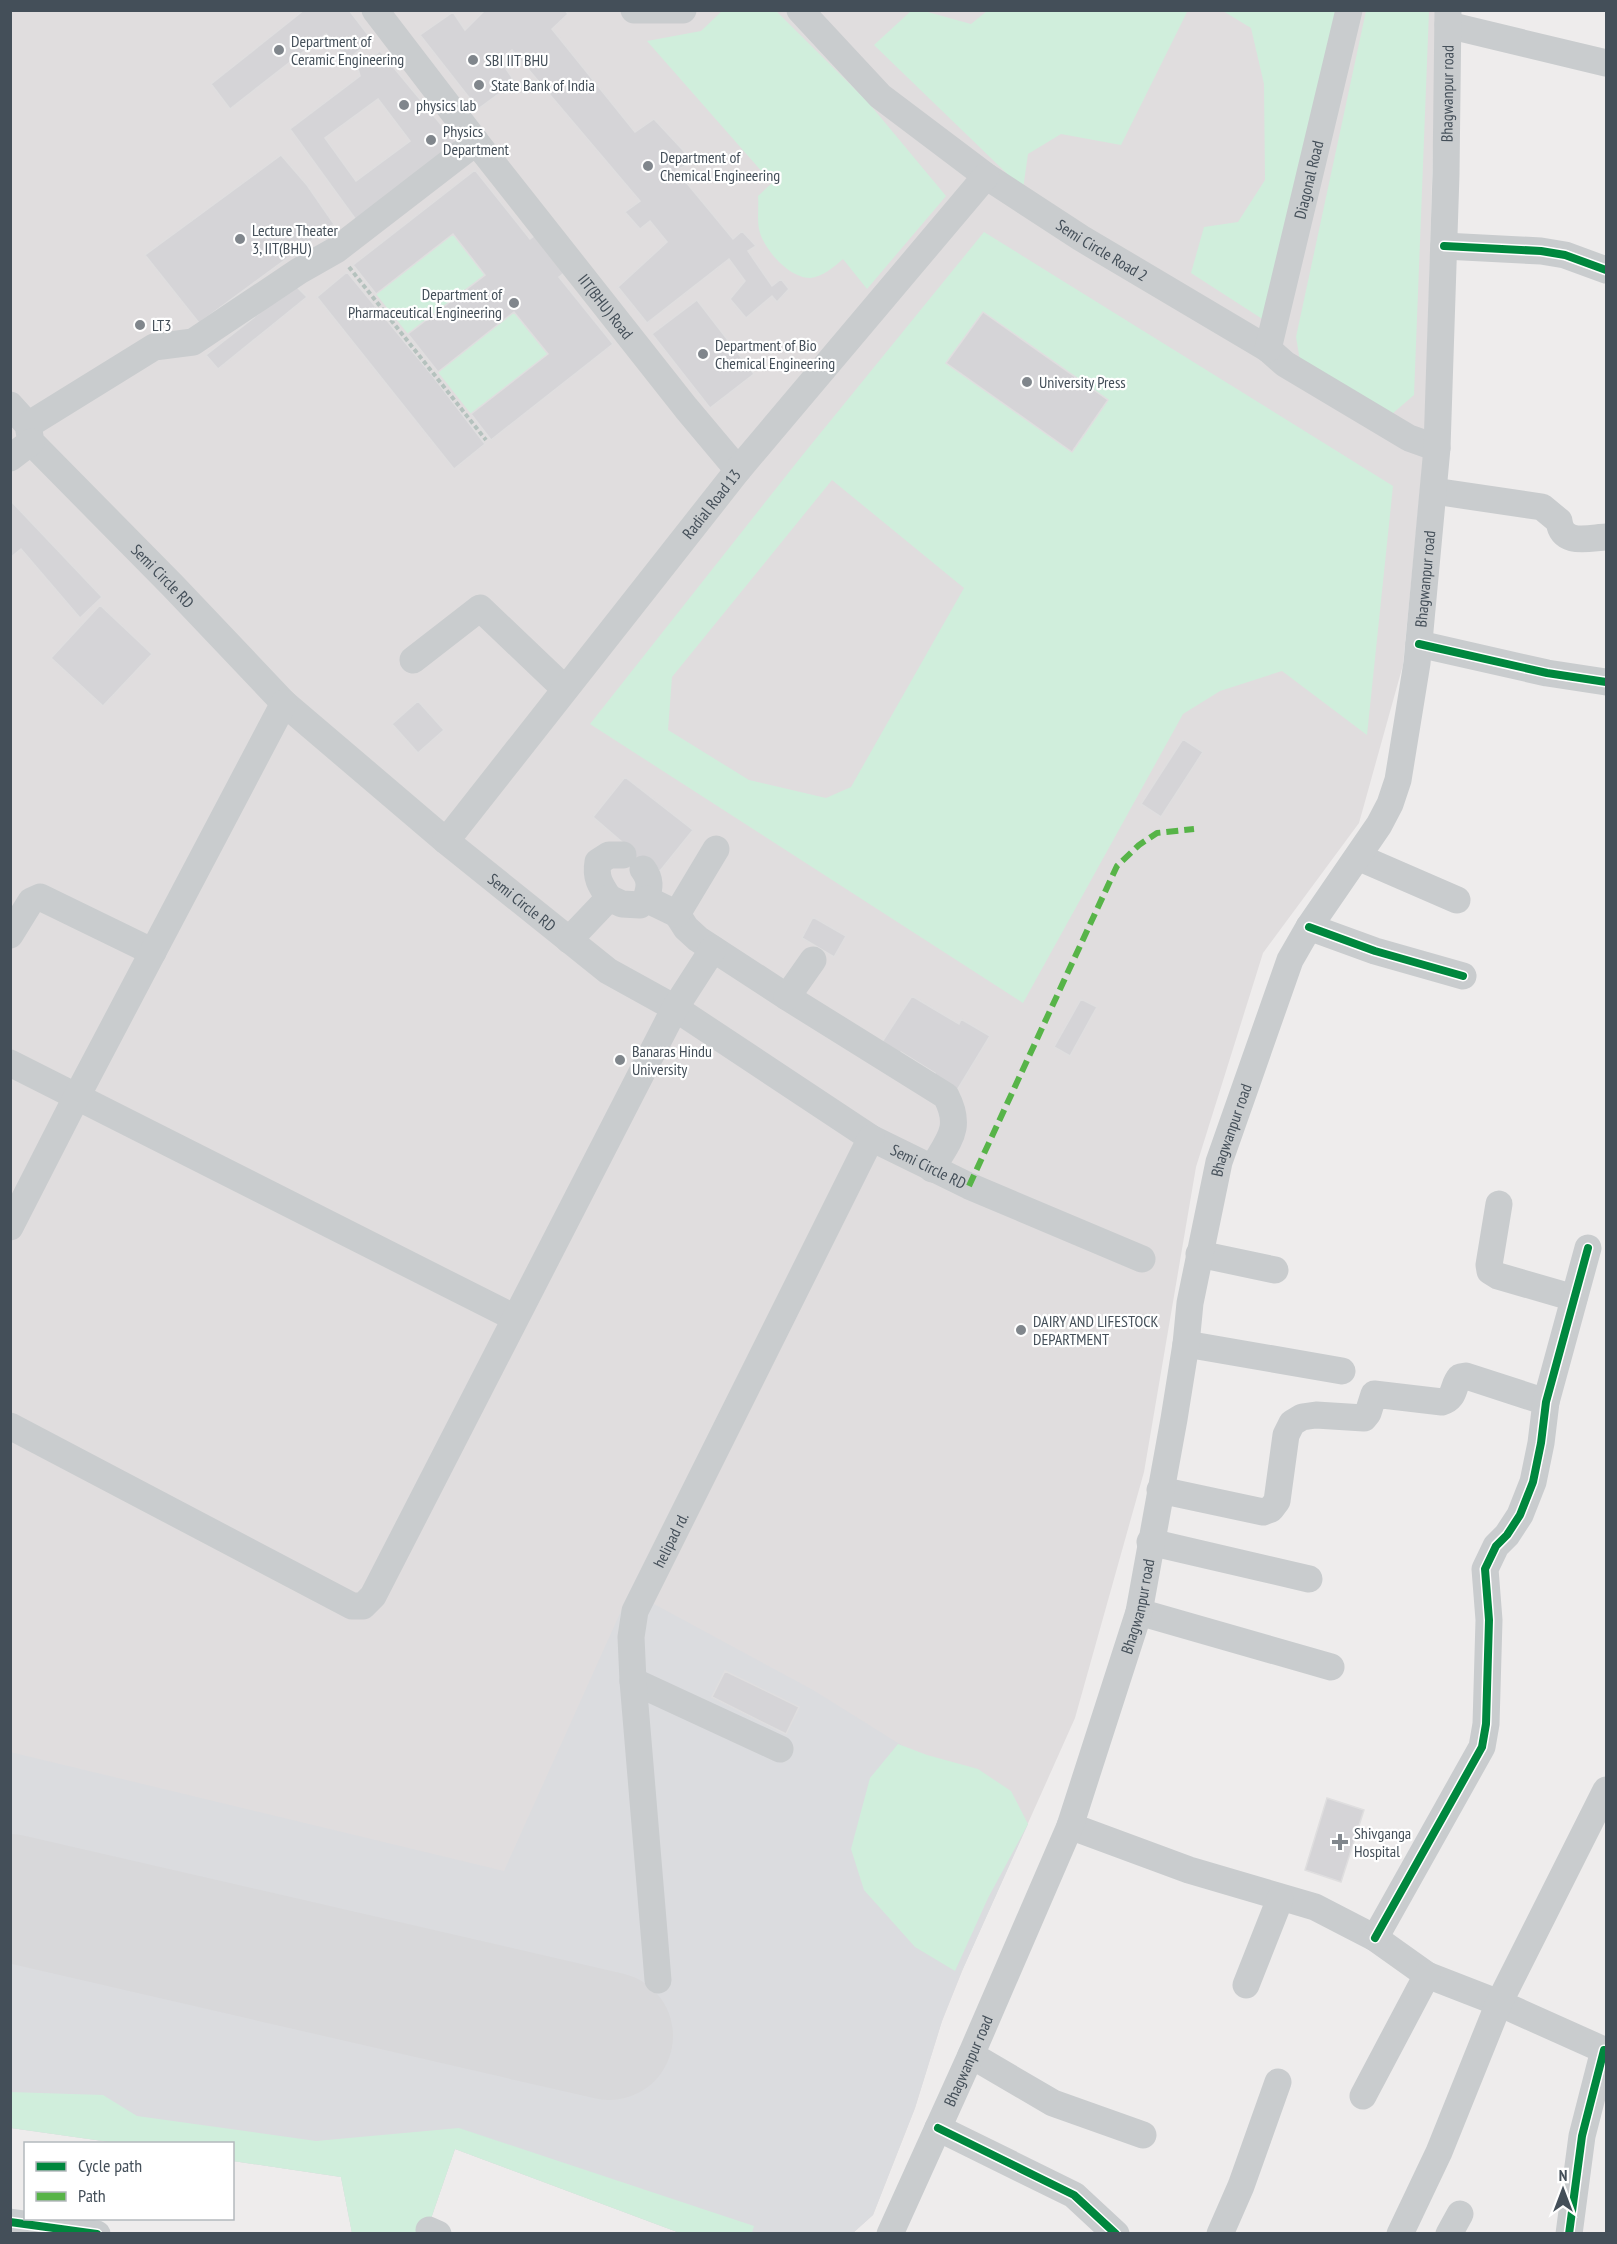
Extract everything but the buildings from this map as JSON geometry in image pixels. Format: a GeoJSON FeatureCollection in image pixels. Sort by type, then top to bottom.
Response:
{"type":"FeatureCollection","features":[{"type":"Feature","properties":{"kind":"street","name":"IIT(BHU) Road"},"geometry":{"type":"LineString","coordinates":[[375,10],[476,142],[686,408],[738,470]]}},
{"type":"Feature","properties":{"kind":"street"},"geometry":{"type":"LineString","coordinates":[[634,10],[683,10]]}},
{"type":"Feature","properties":{"kind":"street","name":"Semi Circle Road 2"},"geometry":{"type":"LineString","coordinates":[[800,10],[880,96],[986,176],[1081,238],[1268,349],[1285,364],[1409,438],[1437,447]]}},
{"type":"Feature","properties":{"kind":"street","name":"Diagonal Road"},"geometry":{"type":"LineString","coordinates":[[1268,349],[1349,10]]}},
{"type":"Feature","properties":{"kind":"street"},"geometry":{"type":"LineString","coordinates":[[1448,18],[1606,63]]}},
{"type":"Feature","properties":{"kind":"street","name":"Bhagwanpur road"},"geometry":{"type":"LineString","coordinates":[[890,2234],[971,2055],[1070,1826],[1139,1611],[1186,1344],[1190,1303],[1219,1162],[1290,960],[1390,804],[1398,780],[1419,644],[1437,447],[1444,246],[1448,18]]}},
{"type":"Feature","properties":{"kind":"street"},"geometry":{"type":"LineString","coordinates":[[10,458],[23,424],[154,347],[193,342],[299,271],[336,250],[476,142]]}},
{"type":"Feature","properties":{"kind":"street","name":"Radial Road 13"},"geometry":{"type":"LineString","coordinates":[[446,841],[738,470],[986,176]]}},
{"type":"Feature","properties":{"kind":"street"},"geometry":{"type":"LineString","coordinates":[[1444,246],[1542,250],[1565,255],[1606,270]]}},
{"type":"Feature","properties":{"kind":"street","name":"Semi Circle RD"},"geometry":{"type":"LineString","coordinates":[[23,424],[284,703],[446,841],[608,971],[675,1008],[871,1138],[932,1169],[1142,1259]]}},
{"type":"Feature","properties":{"kind":"street"},"geometry":{"type":"LineString","coordinates":[[1434,491],[1542,507],[1558,521],[1565,536],[1574,539],[1606,537]]}},
{"type":"Feature","properties":{"kind":"street"},"geometry":{"type":"LineString","coordinates":[[413,660],[480,608],[565,689]]}},
{"type":"Feature","properties":{"kind":"street"},"geometry":{"type":"LineString","coordinates":[[1419,644],[1547,673],[1606,682]]}},
{"type":"Feature","properties":{"kind":"street"},"geometry":{"type":"LineString","coordinates":[[10,1227],[284,703]]}},
{"type":"Feature","properties":{"kind":"street"},"geometry":{"type":"LineString","coordinates":[[677,914],[716,849]]}},
{"type":"Feature","properties":{"kind":"street"},"geometry":{"type":"LineString","coordinates":[[609,855],[633,862],[649,877],[650,887],[646,899],[640,905],[622,904],[609,898],[598,882],[596,872],[598,862],[609,855]]}},
{"type":"Feature","properties":{"kind":"street"},"geometry":{"type":"LineString","coordinates":[[1358,857],[1457,900]]}},
{"type":"Feature","properties":{"kind":"street"},"geometry":{"type":"LineString","coordinates":[[10,935],[31,901],[40,897],[153,951]]}},
{"type":"Feature","properties":{"kind":"street"},"geometry":{"type":"LineString","coordinates":[[569,940],[609,898]]}},
{"type":"Feature","properties":{"kind":"street"},"geometry":{"type":"LineString","coordinates":[[646,899],[677,914],[686,928],[713,949],[946,1096],[954,1111],[955,1129],[932,1169]]}},
{"type":"Feature","properties":{"kind":"street"},"geometry":{"type":"LineString","coordinates":[[1310,927],[1375,951],[1463,976]]}},
{"type":"Feature","properties":{"kind":"street"},"geometry":{"type":"LineString","coordinates":[[10,1426],[352,1606],[363,1606],[374,1596],[514,1318],[675,1008],[713,949]]}},
{"type":"Feature","properties":{"kind":"street"},"geometry":{"type":"LineString","coordinates":[[788,998],[813,960]]}},
{"type":"Feature","properties":{"kind":"street"},"geometry":{"type":"LineString","coordinates":[[10,1063],[514,1318]]}},
{"type":"Feature","properties":{"kind":"street","name":"helipad rd."},"geometry":{"type":"LineString","coordinates":[[658,1980],[633,1681],[631,1636],[635,1611],[871,1138]]}},
{"type":"Feature","properties":{"kind":"street"},"geometry":{"type":"LineString","coordinates":[[1498,1204],[1490,1271],[1498,1276],[1575,1298]]}},
{"type":"Feature","properties":{"kind":"street"},"geometry":{"type":"LineString","coordinates":[[1375,1938],[1482,1747],[1486,1724],[1489,1620],[1485,1569],[1490,1556],[1515,1525],[1526,1502],[1542,1443],[1546,1402],[1588,1248]]}},
{"type":"Feature","properties":{"kind":"street"},"geometry":{"type":"LineString","coordinates":[[1199,1254],[1275,1270]]}},
{"type":"Feature","properties":{"kind":"street"},"geometry":{"type":"LineString","coordinates":[[1186,1344],[1342,1371]]}},
{"type":"Feature","properties":{"kind":"street"},"geometry":{"type":"LineString","coordinates":[[1160,1490],[1263,1512],[1271,1509],[1277,1502],[1286,1435],[1292,1423],[1302,1417],[1316,1416],[1364,1418],[1374,1394],[1442,1402],[1449,1400],[1453,1395],[1455,1383],[1460,1377],[1466,1376],[1546,1402]]}},
{"type":"Feature","properties":{"kind":"street"},"geometry":{"type":"LineString","coordinates":[[1150,1542],[1309,1579]]}},
{"type":"Feature","properties":{"kind":"street"},"geometry":{"type":"LineString","coordinates":[[1139,1611],[1330,1668]]}},
{"type":"Feature","properties":{"kind":"street"},"geometry":{"type":"LineString","coordinates":[[633,1681],[780,1749]]}},
{"type":"Feature","properties":{"kind":"street"},"geometry":{"type":"LineString","coordinates":[[1400,2234],[1439,2152],[1499,2003],[1606,1790]]}},
{"type":"Feature","properties":{"kind":"street"},"geometry":{"type":"LineString","coordinates":[[1070,1826],[1189,1870],[1281,1899],[1316,1907],[1375,1938],[1427,1975],[1499,2003],[1605,2051],[1577,2163],[1569,2234]]}},
{"type":"Feature","properties":{"kind":"street"},"geometry":{"type":"LineString","coordinates":[[1245,1984],[1281,1899]]}},
{"type":"Feature","properties":{"kind":"street"},"geometry":{"type":"LineString","coordinates":[[1363,2096],[1427,1975]]}},
{"type":"Feature","properties":{"kind":"street"},"geometry":{"type":"LineString","coordinates":[[971,2055],[1053,2103],[1143,2135]]}},
{"type":"Feature","properties":{"kind":"street"},"geometry":{"type":"LineString","coordinates":[[1220,2234],[1241,2187],[1278,2082]]}},
{"type":"Feature","properties":{"kind":"street"},"geometry":{"type":"LineString","coordinates":[[938,2128],[1074,2195],[1116,2234]]}},
{"type":"Feature","properties":{"kind":"street"},"geometry":{"type":"LineString","coordinates":[[10,2222],[57,2231],[97,2234]]}},
{"type":"Feature","properties":{"kind":"path"},"geometry":{"type":"LineString","coordinates":[[336,250],[486,440]]}},
{"type":"Feature","properties":{"kind":"shaded area","name":"Banaras Hindu University"},"geometry":{"type":"Polygon","coordinates":[[[10,11],[1440,11],[1436,34],[1425,440],[1403,665],[1359,823],[1263,953],[1196,1167],[1144,1472],[1075,1718],[962,1971],[942,2021],[915,2108],[873,2215],[853,2233],[680,2233],[455,2149],[426,2233],[352,2233],[341,2177],[234,2161],[234,2142],[110,2142],[11,2128],[10,11]]]}},
{"type":"Feature","properties":{"kind":"shaded area"},"geometry":{"type":"Polygon","coordinates":[[[630,1591],[813,1690],[1028,1824],[942,2021],[915,2108],[873,2215],[853,2233],[680,2233],[455,2149],[426,2233],[352,2233],[341,2177],[234,2161],[234,2142],[110,2142],[11,2128],[10,1752],[504,1871],[630,1591]]]}},
{"type":"Feature","properties":{"kind":"green space"},"geometry":{"type":"Polygon","coordinates":[[[722,11],[776,11],[867,101],[946,196],[867,289],[843,259],[823,274],[810,278],[794,273],[778,261],[761,237],[758,225],[758,196],[772,183],[647,41],[701,31],[722,11]]]}},
{"type":"Feature","properties":{"kind":"green space"},"geometry":{"type":"Polygon","coordinates":[[[911,11],[924,11],[971,24],[987,11],[1193,11],[1187,12],[1121,145],[1061,134],[1028,154],[1023,189],[874,45],[911,11]]]}},
{"type":"Feature","properties":{"kind":"green space"},"geometry":{"type":"Polygon","coordinates":[[[1223,11],[1337,11],[1267,322],[1191,273],[1204,227],[1238,222],[1265,180],[1264,84],[1251,28],[1223,11]]]}},
{"type":"Feature","properties":{"kind":"green space"},"geometry":{"type":"Polygon","coordinates":[[[1366,11],[1429,11],[1414,395],[1385,420],[1303,378],[1296,337],[1366,11]]]}},
{"type":"Feature","properties":{"kind":"green space"},"geometry":{"type":"Polygon","coordinates":[[[984,232],[1393,486],[1367,735],[1282,671],[1220,691],[1183,714],[1023,1003],[590,724],[801,457],[984,232]],[[832,480],[672,677],[668,730],[749,780],[826,798],[851,787],[964,588],[832,480]]]}},
{"type":"Feature","properties":{"kind":"green space"},"geometry":{"type":"Polygon","coordinates":[[[453,234],[485,275],[408,334],[376,294],[453,234]]]}},
{"type":"Feature","properties":{"kind":"green space"},"geometry":{"type":"Polygon","coordinates":[[[514,312],[548,354],[471,414],[438,372],[514,312]]]}},
{"type":"Feature","properties":{"kind":"green space"},"geometry":{"type":"Polygon","coordinates":[[[898,1744],[927,1755],[978,1769],[1011,1791],[1028,1824],[988,1898],[955,1971],[915,1947],[864,1890],[851,1849],[870,1778],[898,1744]]]}},
{"type":"Feature","properties":{"kind":"green space"},"geometry":{"type":"Polygon","coordinates":[[[10,2092],[103,2095],[137,2116],[316,2141],[459,2128],[754,2226],[752,2233],[680,2233],[455,2149],[426,2233],[352,2233],[341,2177],[234,2161],[234,2142],[110,2142],[11,2128],[10,2092]]]}},
{"type":"Feature","properties":{"kind":"runway"},"geometry":{"type":"LineString","coordinates":[[10,1898],[609,2036]]}},
{"type":"Feature","properties":{"kind":"marked path"},"geometry":{"type":"LineString","coordinates":[[969,1186],[1117,866],[1139,845],[1157,833],[1194,829]]}},
{"type":"Feature","properties":{"kind":"cycle path"},"geometry":{"type":"LineString","coordinates":[[1444,246],[1541,251],[1565,255],[1606,270]]}},
{"type":"Feature","properties":{"kind":"cycle path"},"geometry":{"type":"LineString","coordinates":[[1419,644],[1547,673],[1606,682]]}},
{"type":"Feature","properties":{"kind":"cycle path"},"geometry":{"type":"LineString","coordinates":[[1309,927],[1375,951],[1463,976]]}},
{"type":"Feature","properties":{"kind":"cycle path"},"geometry":{"type":"LineString","coordinates":[[1375,1938],[1482,1747],[1486,1724],[1489,1620],[1485,1569],[1496,1546],[1507,1535],[1520,1515],[1533,1482],[1546,1402],[1588,1248]]}},
{"type":"Feature","properties":{"kind":"cycle path"},"geometry":{"type":"LineString","coordinates":[[1569,2234],[1582,2136],[1604,2050]]}},
{"type":"Feature","properties":{"kind":"cycle path"},"geometry":{"type":"LineString","coordinates":[[938,2128],[1074,2195],[1116,2234]]}},
{"type":"Feature","properties":{"kind":"cycle path"},"geometry":{"type":"LineString","coordinates":[[10,2222],[97,2234]]}},
{"type":"Feature","properties":{"kind":"place","name":"Department of Ceramic Engineering"},"geometry":{"type":"Point","coordinates":[279,50]}},
{"type":"Feature","properties":{"kind":"place","name":"SBI IIT BHU"},"geometry":{"type":"Point","coordinates":[473,60]}},
{"type":"Feature","properties":{"kind":"place","name":"State Bank of India"},"geometry":{"type":"Point","coordinates":[479,85]}},
{"type":"Feature","properties":{"kind":"place","name":"physics lab"},"geometry":{"type":"Point","coordinates":[404,105]}},
{"type":"Feature","properties":{"kind":"place","name":"Physics Department"},"geometry":{"type":"Point","coordinates":[431,140]}},
{"type":"Feature","properties":{"kind":"place","name":"Department of Chemical Engineering"},"geometry":{"type":"Point","coordinates":[648,166]}},
{"type":"Feature","properties":{"kind":"place","name":"Lecture Theater 3, IIT(BHU)"},"geometry":{"type":"Point","coordinates":[240,239]}},
{"type":"Feature","properties":{"kind":"place","name":"Department of Pharmaceutical Engineering"},"geometry":{"type":"Point","coordinates":[514,303]}},
{"type":"Feature","properties":{"kind":"place","name":"LT3"},"geometry":{"type":"Point","coordinates":[140,325]}},
{"type":"Feature","properties":{"kind":"place","name":"Department of Bio Chemical Engineering"},"geometry":{"type":"Point","coordinates":[703,354]}},
{"type":"Feature","properties":{"kind":"place","name":"University Press"},"geometry":{"type":"Point","coordinates":[1027,382]}},
{"type":"Feature","properties":{"kind":"place","name":"Banaras Hindu University"},"geometry":{"type":"Point","coordinates":[620,1060]}},
{"type":"Feature","properties":{"kind":"place","name":"DAIRY AND LIFESTOCK DEPARTMENT"},"geometry":{"type":"Point","coordinates":[1021,1330]}},
{"type":"Feature","properties":{"kind":"place","name":"Shivganga Hospital"},"geometry":{"type":"Point","coordinates":[1340,1842]}}]}
